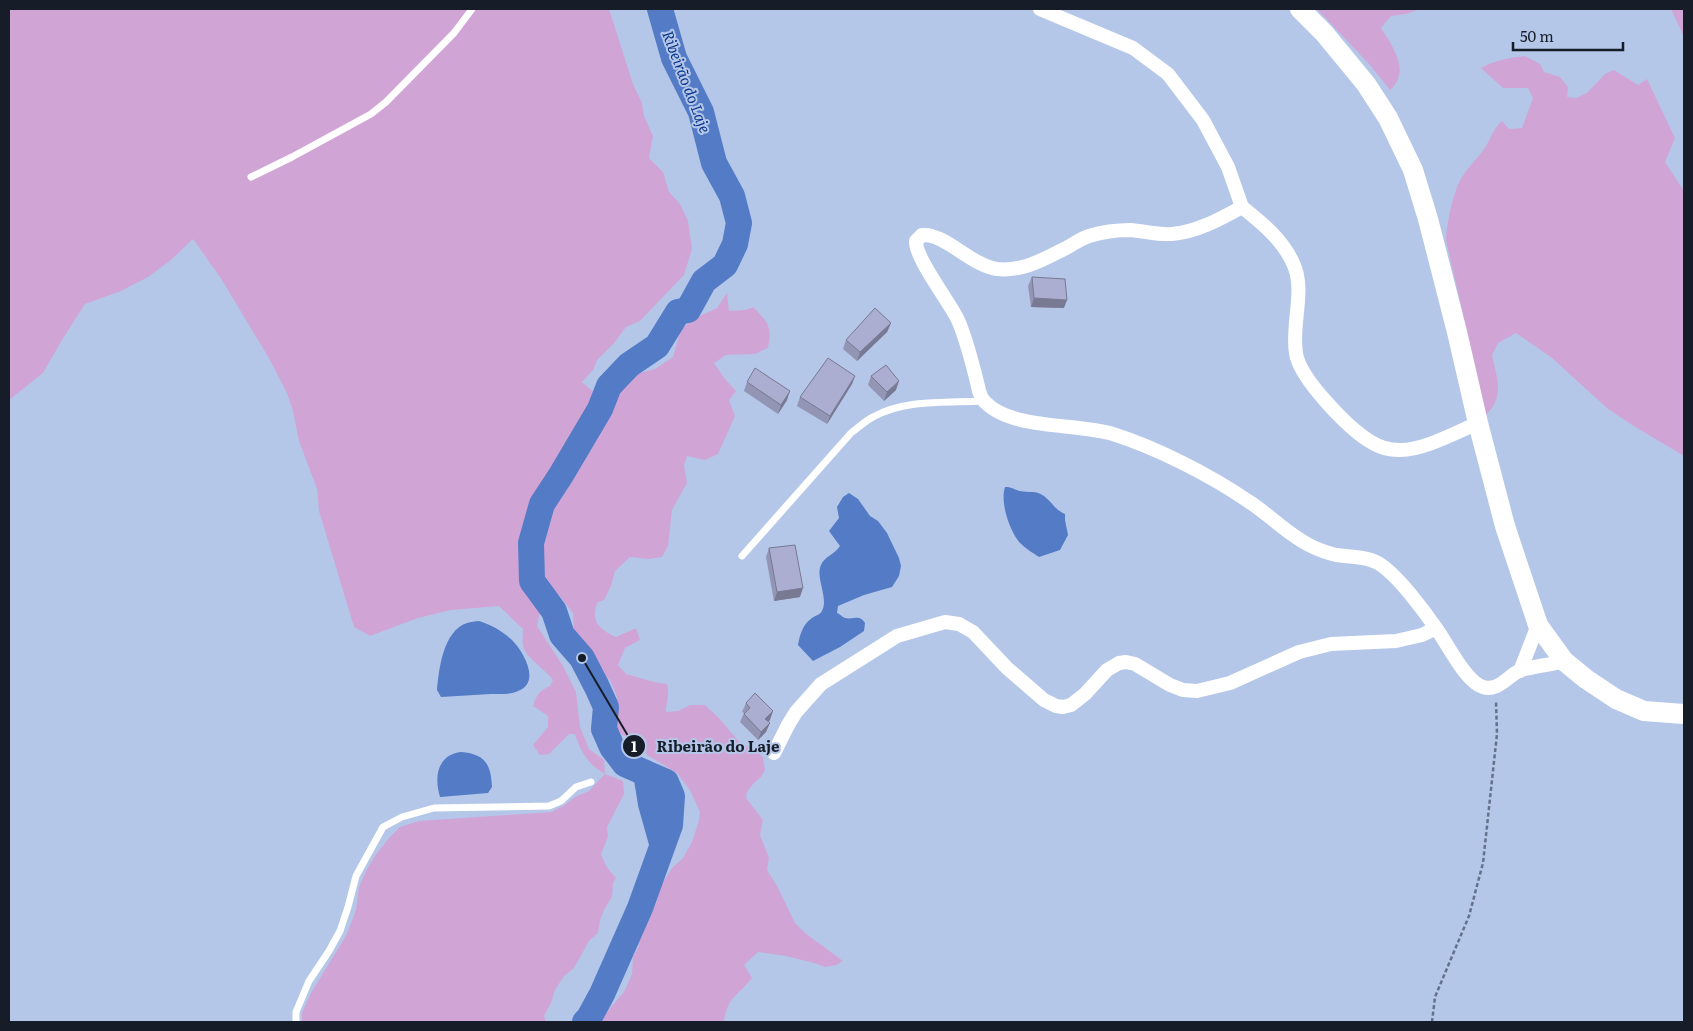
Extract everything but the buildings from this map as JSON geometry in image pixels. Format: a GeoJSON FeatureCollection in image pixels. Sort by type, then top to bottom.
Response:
{"type":"FeatureCollection","features":[{"type":"Feature","properties":{"kind":"main road"},"geometry":{"type":"LineString","coordinates":[[1300,9],[1324,33],[1366,84],[1388,118],[1412,170],[1428,219],[1505,526],[1538,625],[1564,661],[1586,679],[1616,699],[1644,711],[1684,714]]}},
{"type":"Feature","properties":{"kind":"street"},"geometry":{"type":"LineString","coordinates":[[1040,9],[1133,48],[1168,74],[1203,120],[1228,166],[1242,207],[1283,244],[1294,264],[1299,287],[1294,334],[1296,356],[1308,377],[1334,411],[1371,442],[1389,450],[1415,449],[1478,423]]}},
{"type":"Feature","properties":{"kind":"street"},"geometry":{"type":"LineString","coordinates":[[1242,207],[1197,229],[1171,234],[1130,230],[1105,232],[1086,237],[1038,262],[1019,268],[997,269],[979,264],[945,242],[925,235],[919,237],[916,241],[916,247],[959,321],[983,401],[997,411],[1016,418],[1049,425],[1081,428],[1112,434],[1148,447],[1207,476],[1249,502],[1291,534],[1311,546],[1334,554],[1358,557],[1376,562],[1390,571],[1436,628],[1464,670],[1475,683],[1481,686],[1496,687],[1520,671],[1564,661]]}},
{"type":"Feature","properties":{"kind":"street"},"geometry":{"type":"LineString","coordinates":[[774,753],[796,712],[821,684],[897,636],[945,622],[959,624],[973,632],[1007,668],[1044,700],[1063,707],[1071,705],[1085,694],[1107,670],[1119,663],[1135,664],[1176,688],[1197,691],[1230,683],[1299,652],[1331,644],[1396,642],[1422,635],[1436,628]]}},
{"type":"Feature","properties":{"kind":"street"},"geometry":{"type":"LineString","coordinates":[[1520,671],[1538,625]]}},
{"type":"Feature","properties":{"kind":"lane"},"geometry":{"type":"LineString","coordinates":[[251,177],[371,114],[386,102],[454,33],[472,9]]}},
{"type":"Feature","properties":{"kind":"lane"},"geometry":{"type":"LineString","coordinates":[[742,556],[850,433],[872,417],[893,409],[921,404],[983,401]]}},
{"type":"Feature","properties":{"kind":"lane"},"geometry":{"type":"LineString","coordinates":[[296,1022],[296,1012],[309,981],[340,931],[356,876],[383,827],[402,817],[434,808],[548,806],[561,801],[576,787],[591,782]]}},
{"type":"Feature","properties":{"kind":"path"},"geometry":{"type":"LineString","coordinates":[[1432,1022],[1435,997],[1469,916],[1483,863],[1496,734],[1496,687]]}},
{"type":"Feature","properties":{"kind":"shaded area"},"geometry":{"type":"Polygon","coordinates":[[[9,9],[609,9],[633,84],[642,103],[644,116],[653,136],[649,158],[663,172],[669,192],[680,204],[688,221],[692,249],[684,275],[640,321],[626,327],[615,342],[597,360],[593,370],[582,382],[611,407],[620,389],[635,374],[655,369],[673,357],[681,329],[696,318],[717,308],[727,293],[729,311],[745,310],[753,307],[768,325],[769,334],[768,348],[755,354],[726,355],[714,363],[736,391],[729,400],[735,416],[718,454],[705,460],[687,456],[684,465],[687,483],[672,510],[668,546],[662,557],[649,559],[630,557],[615,571],[611,586],[604,600],[598,602],[595,614],[596,619],[601,628],[616,637],[636,628],[640,640],[625,648],[618,665],[626,674],[667,684],[666,712],[678,711],[690,705],[705,705],[741,744],[753,748],[763,757],[765,770],[747,792],[746,798],[763,820],[760,835],[769,858],[767,870],[795,923],[805,933],[843,961],[836,965],[825,967],[786,956],[758,952],[744,965],[752,978],[730,1002],[724,1022],[598,1022],[624,992],[632,974],[633,957],[639,946],[638,934],[656,904],[659,889],[672,868],[683,858],[691,844],[700,812],[690,790],[677,773],[647,755],[641,745],[615,731],[611,723],[617,697],[610,680],[599,674],[593,658],[574,633],[573,613],[559,595],[549,594],[542,603],[537,626],[563,666],[576,692],[580,727],[589,749],[604,760],[605,774],[586,757],[575,734],[569,734],[549,754],[540,755],[533,745],[548,727],[548,716],[533,706],[534,702],[538,694],[550,686],[553,680],[525,650],[523,629],[499,606],[451,610],[418,618],[370,636],[354,627],[319,511],[317,489],[299,441],[287,393],[270,360],[222,280],[193,239],[171,260],[148,277],[121,291],[85,304],[43,373],[9,400],[9,9]]]}},
{"type":"Feature","properties":{"kind":"shaded area"},"geometry":{"type":"Polygon","coordinates":[[[1317,9],[1420,9],[1406,14],[1391,16],[1381,28],[1395,51],[1400,67],[1396,83],[1390,90],[1369,64],[1317,9]]]}},
{"type":"Feature","properties":{"kind":"shaded area"},"geometry":{"type":"Polygon","coordinates":[[[1671,9],[1684,9],[1684,37],[1671,9]]]}},
{"type":"Feature","properties":{"kind":"shaded area"},"geometry":{"type":"Polygon","coordinates":[[[1525,56],[1540,64],[1544,72],[1560,77],[1568,87],[1567,97],[1577,98],[1588,92],[1605,74],[1614,70],[1638,85],[1647,79],[1675,138],[1665,162],[1684,191],[1684,456],[1608,409],[1552,358],[1516,333],[1498,343],[1492,355],[1498,394],[1492,408],[1486,415],[1446,240],[1453,199],[1462,177],[1502,121],[1509,129],[1522,128],[1533,98],[1528,88],[1503,88],[1481,68],[1497,61],[1525,56]]]}},
{"type":"Feature","properties":{"kind":"shaded area"},"geometry":{"type":"Polygon","coordinates":[[[605,774],[623,781],[624,794],[607,827],[608,837],[601,854],[606,866],[616,878],[613,883],[612,897],[600,920],[598,933],[589,941],[574,968],[564,976],[555,990],[544,1016],[546,1022],[302,1022],[302,1013],[311,993],[347,934],[356,910],[359,887],[367,869],[377,853],[400,827],[419,821],[552,812],[575,797],[589,791],[605,774]]]}},
{"type":"Feature","properties":{"kind":"water"},"geometry":{"type":"Polygon","coordinates":[[[1005,487],[1041,494],[1065,514],[1068,535],[1060,550],[1039,557],[1020,543],[1012,531],[1006,516],[1005,487]]]}},
{"type":"Feature","properties":{"kind":"water"},"geometry":{"type":"Polygon","coordinates":[[[849,493],[858,499],[870,516],[878,521],[887,533],[899,558],[901,566],[899,576],[892,587],[864,595],[838,606],[837,613],[844,618],[863,620],[865,623],[864,631],[840,647],[813,661],[798,645],[806,623],[820,613],[824,606],[820,576],[821,565],[840,546],[829,531],[839,518],[837,507],[843,497],[849,493]]]}},
{"type":"Feature","properties":{"kind":"water"},"geometry":{"type":"Polygon","coordinates":[[[479,621],[501,631],[517,645],[528,667],[529,675],[525,687],[512,693],[504,694],[441,697],[437,690],[441,662],[447,642],[459,627],[467,623],[479,621]]]}},
{"type":"Feature","properties":{"kind":"water"},"geometry":{"type":"Polygon","coordinates":[[[461,752],[476,755],[485,762],[490,772],[492,787],[488,793],[440,797],[437,782],[439,768],[447,757],[461,752]]]}},
{"type":"Feature","properties":{"kind":"waterway","name":"Ribeirão do Laje"},"geometry":{"type":"LineString","coordinates":[[585,1022],[602,994],[640,908],[670,825],[672,796],[666,782],[625,764],[612,747],[604,729],[606,707],[597,687],[582,658],[562,635],[554,611],[532,581],[531,543],[542,504],[600,409],[609,386],[629,365],[657,346],[678,312],[688,310],[704,281],[725,265],[735,244],[739,223],[732,196],[714,163],[701,112],[674,58],[660,9]]}},
{"type":"Feature","properties":{"kind":"waterway"},"geometry":{"type":"LineString","coordinates":[[646,773],[651,804],[662,843]]}},
{"type":"Feature","properties":{"kind":"place","name":"Ribeirão do Laje"},"geometry":{"type":"Point","coordinates":[582,658]}}]}
